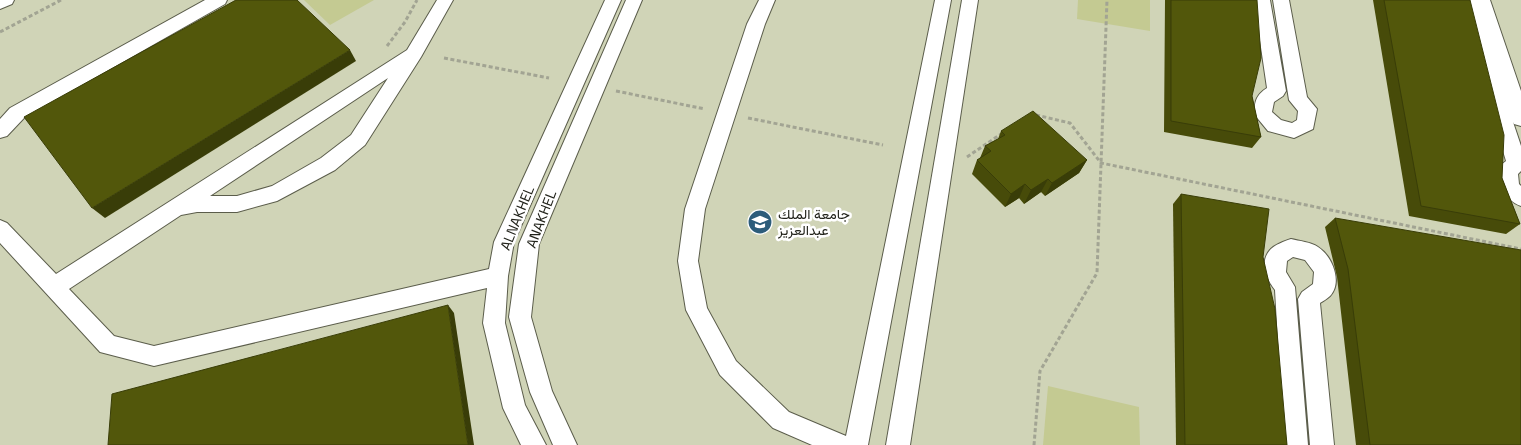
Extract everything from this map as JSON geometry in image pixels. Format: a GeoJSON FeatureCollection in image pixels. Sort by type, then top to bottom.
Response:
{"type":"FeatureCollection","features":[{"type":"Feature","properties":{"kind":"street"},"geometry":{"type":"LineString","coordinates":[[0,3],[6,0]]}},
{"type":"Feature","properties":{"kind":"street"},"geometry":{"type":"LineString","coordinates":[[0,131],[17,113],[219,0]]}},
{"type":"Feature","properties":{"kind":"street"},"geometry":{"type":"LineString","coordinates":[[177,207],[197,204],[237,204],[269,195],[328,164],[358,140],[415,52],[445,0]]}},
{"type":"Feature","properties":{"kind":"street","name":"ALNAKHEL"},"geometry":{"type":"LineString","coordinates":[[534,445],[514,408],[494,323],[498,276],[504,242],[613,0]]}},
{"type":"Feature","properties":{"kind":"street","name":"ANAKHEL"},"geometry":{"type":"LineString","coordinates":[[565,445],[541,392],[520,317],[529,244],[634,0]]}},
{"type":"Feature","properties":{"kind":"street"},"geometry":{"type":"LineString","coordinates":[[767,0],[756,24],[695,210],[688,260],[697,310],[728,368],[781,420],[839,445]]}},
{"type":"Feature","properties":{"kind":"street"},"geometry":{"type":"LineString","coordinates":[[856,445],[943,0]]}},
{"type":"Feature","properties":{"kind":"street"},"geometry":{"type":"LineString","coordinates":[[898,445],[970,0]]}},
{"type":"Feature","properties":{"kind":"street"},"geometry":{"type":"LineString","coordinates":[[1262,0],[1277,91],[1265,98],[1263,114],[1275,126],[1294,131],[1306,124],[1308,110],[1298,100],[1281,0]]}},
{"type":"Feature","properties":{"kind":"street"},"geometry":{"type":"LineString","coordinates":[[1466,0],[1517,164],[1508,170],[1509,188],[1521,198]]}},
{"type":"Feature","properties":{"kind":"street"},"geometry":{"type":"LineString","coordinates":[[1482,0],[1521,119]]}},
{"type":"Feature","properties":{"kind":"street"},"geometry":{"type":"LineString","coordinates":[[54,287],[415,52]]}},
{"type":"Feature","properties":{"kind":"street"},"geometry":{"type":"LineString","coordinates":[[0,229],[108,345],[154,356],[498,276]]}},
{"type":"Feature","properties":{"kind":"street"},"geometry":{"type":"LineString","coordinates":[[1296,445],[1285,287],[1275,274],[1277,256],[1291,248],[1311,253],[1325,269],[1323,289],[1309,299],[1322,445]]}},
{"type":"Feature","properties":{"kind":"path"},"geometry":{"type":"LineString","coordinates":[[0,32],[61,0]]}},
{"type":"Feature","properties":{"kind":"path"},"geometry":{"type":"LineString","coordinates":[[387,47],[405,22],[417,0]]}},
{"type":"Feature","properties":{"kind":"path"},"geometry":{"type":"LineString","coordinates":[[1034,445],[1040,371],[1097,273],[1107,0]]}},
{"type":"Feature","properties":{"kind":"path"},"geometry":{"type":"LineString","coordinates":[[444,58],[549,78]]}},
{"type":"Feature","properties":{"kind":"path"},"geometry":{"type":"LineString","coordinates":[[1030,114],[1070,123],[1101,163],[1521,249]]}},
{"type":"Feature","properties":{"kind":"path"},"geometry":{"type":"LineString","coordinates":[[962,160],[1007,130]]}},
{"type":"Feature","properties":{"kind":"shaded area","name":"جامعة الملك عبدالعزيز"},"geometry":{"type":"Polygon","coordinates":[[[0,0],[1521,0],[1521,445],[0,445],[0,0]]]}},
{"type":"Feature","properties":{"kind":"green space"},"geometry":{"type":"Polygon","coordinates":[[[304,0],[374,0],[330,25],[304,0]]]}},
{"type":"Feature","properties":{"kind":"green space"},"geometry":{"type":"Polygon","coordinates":[[[1078,0],[1150,0],[1150,31],[1077,19],[1078,0]]]}},
{"type":"Feature","properties":{"kind":"green space"},"geometry":{"type":"Polygon","coordinates":[[[1048,386],[1139,407],[1140,445],[1043,445],[1048,386]]]}},
{"type":"Feature","properties":{"kind":"building"},"geometry":{"type":"Polygon","coordinates":[[[236,0],[297,0],[350,50],[92,208],[24,117],[236,0]]]}},
{"type":"Feature","properties":{"kind":"building"},"geometry":{"type":"Polygon","coordinates":[[[1171,0],[1257,0],[1261,58],[1252,96],[1261,137],[1171,121],[1171,0]]]}},
{"type":"Feature","properties":{"kind":"building"},"geometry":{"type":"Polygon","coordinates":[[[1384,0],[1470,0],[1504,135],[1502,178],[1520,224],[1421,206],[1384,0]]]}},
{"type":"Feature","properties":{"kind":"building"},"geometry":{"type":"Polygon","coordinates":[[[1033,111],[1087,160],[1052,183],[1048,179],[1031,190],[1025,184],[1011,194],[977,160],[991,151],[985,146],[1005,135],[1001,131],[1033,111]]]}},
{"type":"Feature","properties":{"kind":"building"},"geometry":{"type":"Polygon","coordinates":[[[1181,194],[1269,209],[1263,257],[1275,309],[1287,445],[1185,445],[1181,194]]]}},
{"type":"Feature","properties":{"kind":"building"},"geometry":{"type":"Polygon","coordinates":[[[1335,218],[1521,250],[1521,445],[1370,445],[1348,269],[1335,218]]]}},
{"type":"Feature","properties":{"kind":"building"},"geometry":{"type":"Polygon","coordinates":[[[448,305],[468,445],[108,445],[112,394],[448,305]]]}},
{"type":"Feature","properties":{"kind":"place","name":"جامعة الملك عبدالعزيز"},"geometry":{"type":"Point","coordinates":[760,222]}}]}
